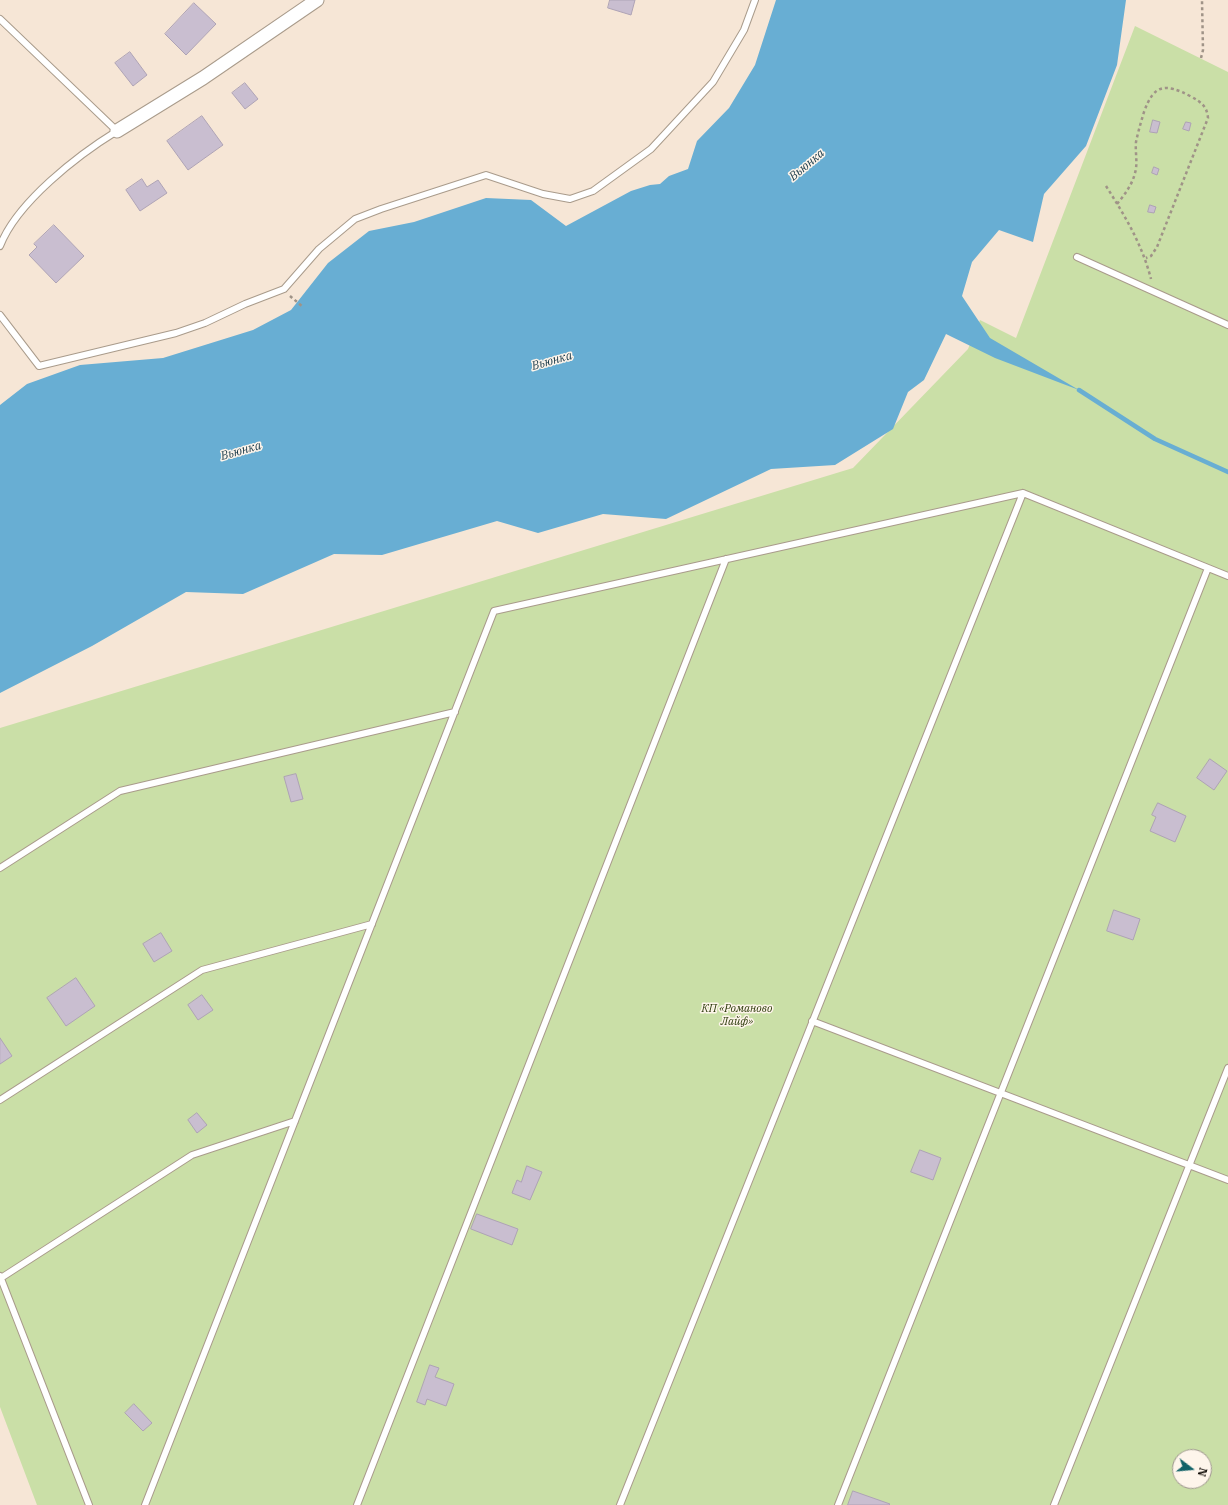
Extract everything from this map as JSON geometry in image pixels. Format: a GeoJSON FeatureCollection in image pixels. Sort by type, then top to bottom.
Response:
{"type":"FeatureCollection","features":[{"type":"Feature","properties":{"kind":"street"},"geometry":{"type":"LineString","coordinates":[[117,131],[203,78],[317,0]]}},
{"type":"Feature","properties":{"kind":"lane"},"geometry":{"type":"LineString","coordinates":[[0,315],[39,366],[176,333],[205,323],[245,304],[284,289],[319,249],[354,219],[380,209],[486,176],[543,194],[570,199],[593,191],[651,150],[713,82],[744,30],[755,0]]}},
{"type":"Feature","properties":{"kind":"lane"},"geometry":{"type":"LineString","coordinates":[[0,19],[117,131],[94,146],[33,198],[15,219],[0,246]]}},
{"type":"Feature","properties":{"kind":"lane"},"geometry":{"type":"LineString","coordinates":[[1077,257],[1228,325]]}},
{"type":"Feature","properties":{"kind":"lane"},"geometry":{"type":"LineString","coordinates":[[620,1505],[1023,493]]}},
{"type":"Feature","properties":{"kind":"lane"},"geometry":{"type":"LineString","coordinates":[[145,1505],[494,611],[1023,493],[1228,576]]}},
{"type":"Feature","properties":{"kind":"lane"},"geometry":{"type":"LineString","coordinates":[[357,1505],[726,559]]}},
{"type":"Feature","properties":{"kind":"lane"},"geometry":{"type":"LineString","coordinates":[[838,1505],[1208,568]]}},
{"type":"Feature","properties":{"kind":"lane"},"geometry":{"type":"LineString","coordinates":[[0,868],[120,792],[455,712]]}},
{"type":"Feature","properties":{"kind":"lane"},"geometry":{"type":"LineString","coordinates":[[0,1100],[202,970],[372,924]]}},
{"type":"Feature","properties":{"kind":"lane"},"geometry":{"type":"LineString","coordinates":[[812,1021],[1190,1164],[1228,1180]]}},
{"type":"Feature","properties":{"kind":"lane"},"geometry":{"type":"LineString","coordinates":[[1054,1505],[1228,1068]]}},
{"type":"Feature","properties":{"kind":"lane"},"geometry":{"type":"LineString","coordinates":[[89,1505],[0,1277],[192,1155],[295,1121]]}},
{"type":"Feature","properties":{"kind":"path"},"geometry":{"type":"LineString","coordinates":[[1201,58],[1203,50],[1202,0]]}},
{"type":"Feature","properties":{"kind":"path"},"geometry":{"type":"LineString","coordinates":[[1117,204],[1130,187],[1136,171],[1136,142],[1150,97],[1156,91],[1168,88],[1181,91],[1200,101],[1207,108],[1208,118],[1206,124],[1157,247],[1151,256],[1146,258]]}},
{"type":"Feature","properties":{"kind":"path"},"geometry":{"type":"LineString","coordinates":[[1106,186],[1131,225],[1146,258],[1151,282],[1150,290]]}},
{"type":"Feature","properties":{"kind":"path"},"geometry":{"type":"LineString","coordinates":[[287,293],[303,307]]}},
{"type":"Feature","properties":{"kind":"green space","name":"КП «Романово Лайф»"},"geometry":{"type":"Polygon","coordinates":[[[1135,26],[1228,72],[1228,1505],[37,1505],[0,1407],[0,728],[853,468],[968,349],[980,320],[1016,338],[1135,26]]]}},
{"type":"Feature","properties":{"kind":"water","name":"Вьюнка"},"geometry":{"type":"Polygon","coordinates":[[[776,0],[1126,0],[1117,65],[1086,146],[1044,194],[1033,242],[999,230],[972,262],[962,296],[990,338],[1079,390],[995,358],[946,334],[924,380],[908,392],[893,429],[835,465],[771,469],[666,519],[603,514],[538,533],[497,521],[382,555],[334,554],[243,594],[186,592],[92,646],[0,693],[0,405],[27,384],[80,365],[163,358],[253,330],[291,310],[328,263],[369,231],[414,222],[486,198],[531,200],[566,226],[631,191],[650,185],[660,184],[669,176],[688,169],[697,141],[729,108],[755,65],[776,0]]]}},
{"type":"Feature","properties":{"kind":"building"},"geometry":{"type":"Polygon","coordinates":[[[610,0],[635,0],[631,15],[608,8],[610,0]]]}},
{"type":"Feature","properties":{"kind":"building"},"geometry":{"type":"Polygon","coordinates":[[[194,3],[216,24],[186,55],[165,34],[194,3]]]}},
{"type":"Feature","properties":{"kind":"building"},"geometry":{"type":"Polygon","coordinates":[[[130,52],[147,75],[133,86],[115,63],[130,52]]]}},
{"type":"Feature","properties":{"kind":"building"},"geometry":{"type":"Polygon","coordinates":[[[245,83],[258,99],[245,109],[232,93],[245,83]]]}},
{"type":"Feature","properties":{"kind":"building"},"geometry":{"type":"Polygon","coordinates":[[[202,116],[223,145],[188,170],[167,141],[202,116]]]}},
{"type":"Feature","properties":{"kind":"building"},"geometry":{"type":"Polygon","coordinates":[[[1153,120],[1160,122],[1157,133],[1150,132],[1153,120]]]}},
{"type":"Feature","properties":{"kind":"building"},"geometry":{"type":"Polygon","coordinates":[[[1186,122],[1191,123],[1189,131],[1183,129],[1186,122]]]}},
{"type":"Feature","properties":{"kind":"building"},"geometry":{"type":"Polygon","coordinates":[[[1154,167],[1159,169],[1157,175],[1152,173],[1154,167]]]}},
{"type":"Feature","properties":{"kind":"building"},"geometry":{"type":"Polygon","coordinates":[[[142,179],[147,187],[158,180],[167,193],[140,211],[126,190],[142,179]]]}},
{"type":"Feature","properties":{"kind":"building"},"geometry":{"type":"Polygon","coordinates":[[[1150,205],[1156,207],[1154,213],[1148,212],[1150,205]]]}},
{"type":"Feature","properties":{"kind":"building"},"geometry":{"type":"Polygon","coordinates":[[[54,225],[84,256],[56,283],[29,255],[37,247],[34,244],[54,225]]]}},
{"type":"Feature","properties":{"kind":"building"},"geometry":{"type":"Polygon","coordinates":[[[1210,759],[1227,771],[1214,790],[1197,778],[1210,759]]]}},
{"type":"Feature","properties":{"kind":"building"},"geometry":{"type":"Polygon","coordinates":[[[296,774],[303,799],[291,802],[284,777],[296,774]]]}},
{"type":"Feature","properties":{"kind":"building"},"geometry":{"type":"Polygon","coordinates":[[[1158,803],[1186,816],[1175,842],[1150,831],[1156,817],[1152,815],[1158,803]]]}},
{"type":"Feature","properties":{"kind":"building"},"geometry":{"type":"Polygon","coordinates":[[[1114,910],[1140,919],[1133,940],[1107,931],[1114,910]]]}},
{"type":"Feature","properties":{"kind":"building"},"geometry":{"type":"Polygon","coordinates":[[[161,933],[172,951],[154,962],[143,944],[161,933]]]}},
{"type":"Feature","properties":{"kind":"building"},"geometry":{"type":"Polygon","coordinates":[[[76,978],[95,1006],[66,1026],[47,998],[76,978]]]}},
{"type":"Feature","properties":{"kind":"building"},"geometry":{"type":"Polygon","coordinates":[[[202,995],[213,1010],[198,1020],[188,1005],[202,995]]]}},
{"type":"Feature","properties":{"kind":"building"},"geometry":{"type":"Polygon","coordinates":[[[0,1038],[12,1056],[0,1064],[0,1038]]]}},
{"type":"Feature","properties":{"kind":"building"},"geometry":{"type":"Polygon","coordinates":[[[197,1113],[207,1125],[197,1133],[188,1120],[197,1113]]]}},
{"type":"Feature","properties":{"kind":"building"},"geometry":{"type":"Polygon","coordinates":[[[920,1150],[941,1158],[933,1180],[911,1172],[920,1150]]]}},
{"type":"Feature","properties":{"kind":"building"},"geometry":{"type":"Polygon","coordinates":[[[527,1166],[542,1172],[530,1200],[512,1193],[517,1180],[521,1182],[527,1166]]]}},
{"type":"Feature","properties":{"kind":"building"},"geometry":{"type":"Polygon","coordinates":[[[477,1214],[518,1229],[512,1245],[471,1229],[477,1214]]]}},
{"type":"Feature","properties":{"kind":"building"},"geometry":{"type":"Polygon","coordinates":[[[430,1365],[439,1368],[435,1377],[454,1384],[446,1406],[427,1399],[425,1405],[417,1402],[430,1365]]]}},
{"type":"Feature","properties":{"kind":"building"},"geometry":{"type":"Polygon","coordinates":[[[134,1404],[152,1423],[143,1431],[125,1413],[134,1404]]]}},
{"type":"Feature","properties":{"kind":"building"},"geometry":{"type":"Polygon","coordinates":[[[853,1491],[890,1504],[848,1505],[853,1491]]]}},
{"type":"Feature","properties":{"kind":"waterway"},"geometry":{"type":"LineString","coordinates":[[1079,390],[1155,439],[1228,472]]}}]}
